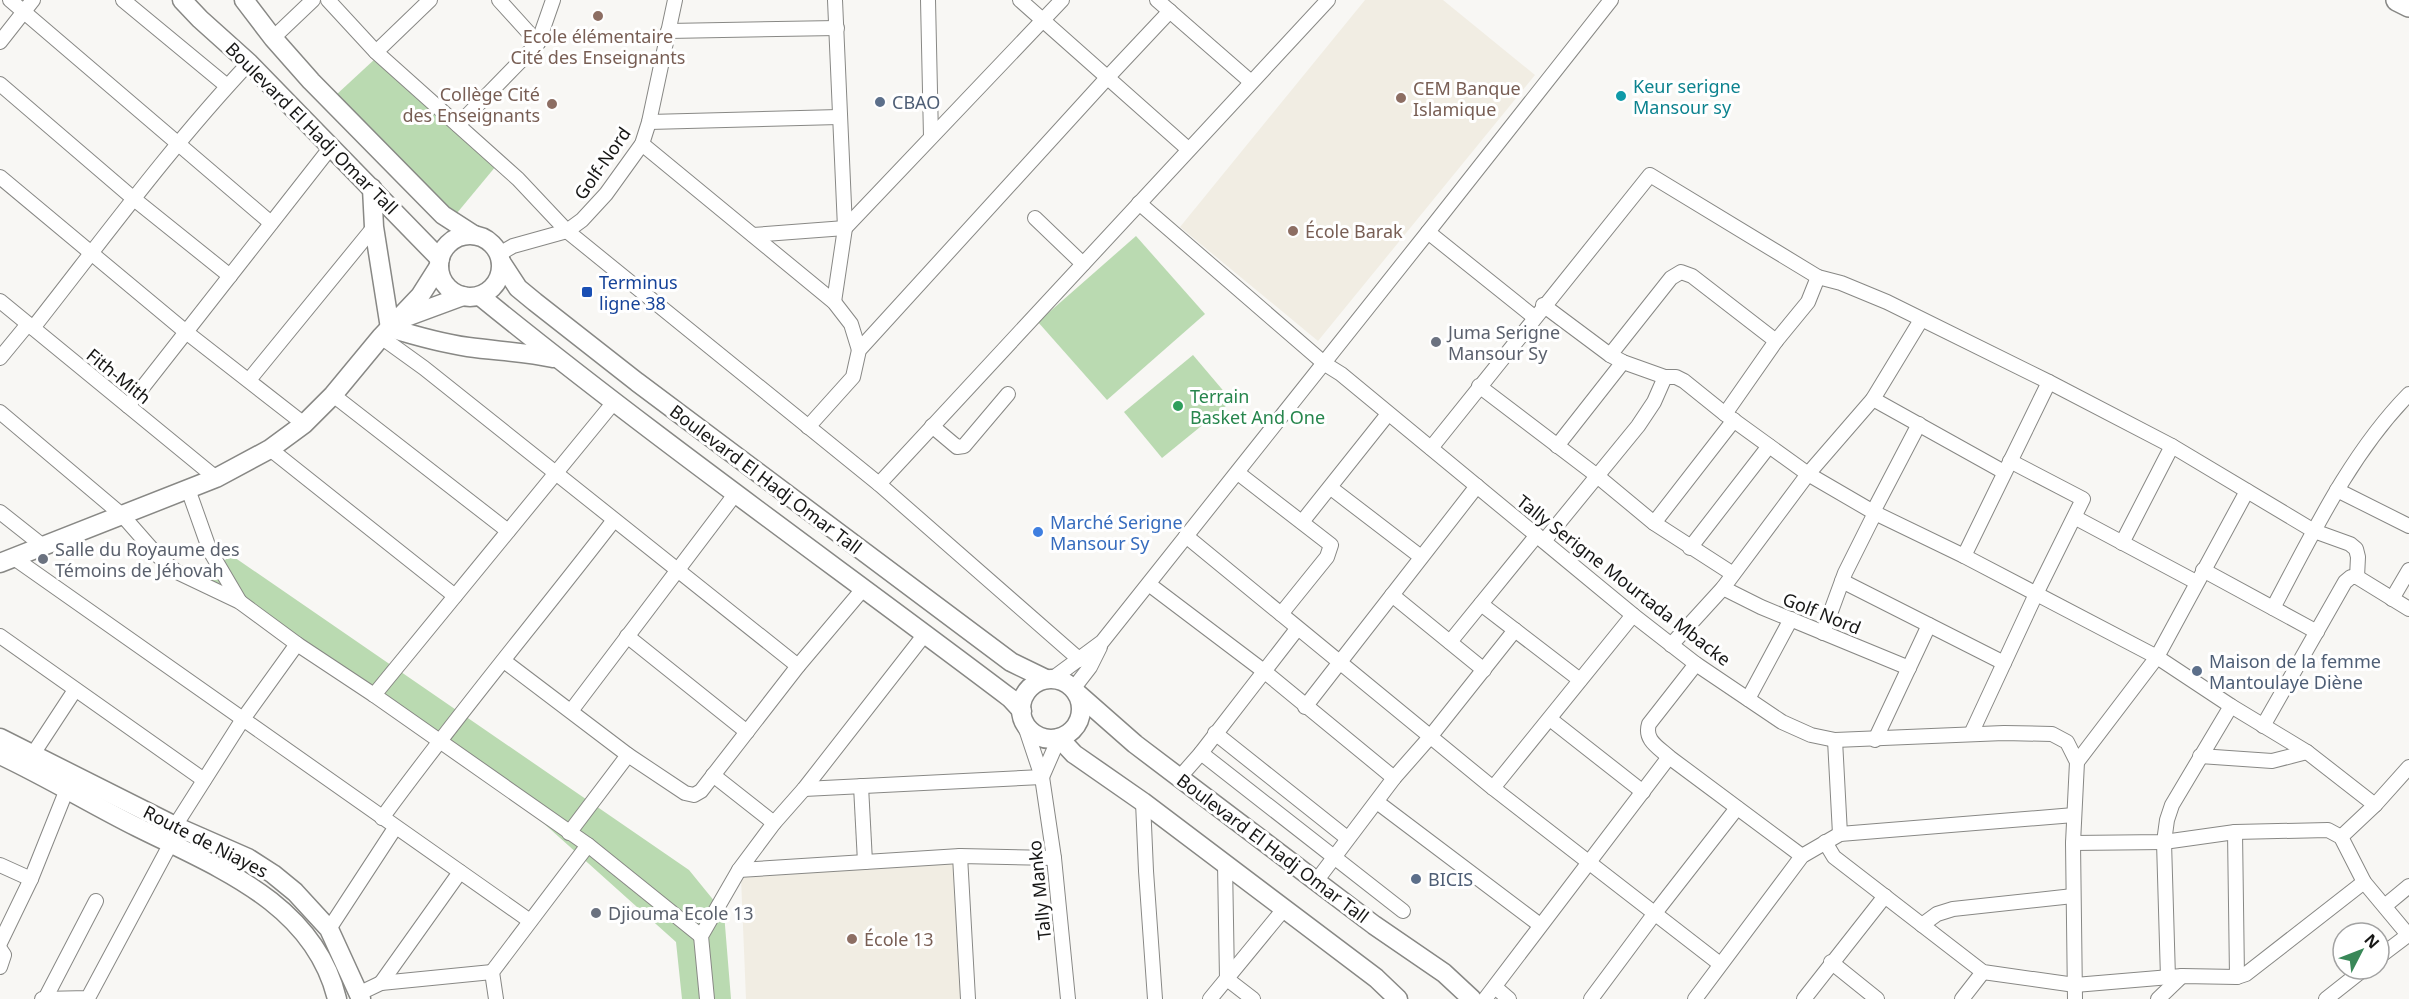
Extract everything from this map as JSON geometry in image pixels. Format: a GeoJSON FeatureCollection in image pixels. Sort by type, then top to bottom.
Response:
{"type":"FeatureCollection","features":[{"type":"Feature","properties":{"kind":"highway"},"geometry":{"type":"LineString","coordinates":[[2397,0],[2409,6]]}},
{"type":"Feature","properties":{"kind":"main road","name":"Boulevard El Hadj Omar Tall"},"geometry":{"type":"LineString","coordinates":[[182,0],[249,63],[372,188],[440,262],[441,276],[454,292],[472,296],[557,359],[1010,698],[1023,717]]}},
{"type":"Feature","properties":{"kind":"main road","name":"Boulevard El Hadj Omar Tall"},"geometry":{"type":"LineString","coordinates":[[244,0],[273,38],[311,81],[437,209],[474,235],[489,241],[518,288],[637,382],[1011,662],[1049,679]]}},
{"type":"Feature","properties":{"kind":"main road"},"geometry":{"type":"LineString","coordinates":[[372,188],[374,227],[389,328]]}},
{"type":"Feature","properties":{"kind":"main road"},"geometry":{"type":"LineString","coordinates":[[7,560],[216,478],[270,448],[304,424],[333,395],[389,328],[420,296],[440,262],[445,248],[453,240],[474,235]]}},
{"type":"Feature","properties":{"kind":"main road"},"geometry":{"type":"LineString","coordinates":[[389,328],[472,296],[487,293],[497,283],[501,269],[500,258]]}},
{"type":"Feature","properties":{"kind":"main road"},"geometry":{"type":"LineString","coordinates":[[389,328],[453,345],[520,351],[557,359]]}},
{"type":"Feature","properties":{"kind":"main road"},"geometry":{"type":"LineString","coordinates":[[1049,679],[1064,682],[1075,691],[1081,706],[1079,720],[1071,732],[1051,739],[1035,735],[1023,717],[1021,702],[1027,690],[1032,685],[1049,679]]}},
{"type":"Feature","properties":{"kind":"main road","name":"Boulevard El Hadj Omar Tall"},"geometry":{"type":"LineString","coordinates":[[1075,691],[1135,744],[1374,925],[1444,973],[1472,999]]}},
{"type":"Feature","properties":{"kind":"main road","name":"Route de Niayes"},"geometry":{"type":"LineString","coordinates":[[0,738],[33,754],[173,835],[276,905],[311,940],[326,966],[337,999]]}},
{"type":"Feature","properties":{"kind":"main road"},"geometry":{"type":"LineString","coordinates":[[1059,738],[1074,754],[1143,802],[1376,978],[1398,999]]}},
{"type":"Feature","properties":{"kind":"main road","name":"Route de Niayes"},"geometry":{"type":"LineString","coordinates":[[0,755],[136,827],[173,835],[248,858],[273,874],[295,892],[329,929],[360,996]]}},
{"type":"Feature","properties":{"kind":"street"},"geometry":{"type":"LineString","coordinates":[[10,0],[271,223]]}},
{"type":"Feature","properties":{"kind":"street"},"geometry":{"type":"LineString","coordinates":[[0,42],[33,0]]}},
{"type":"Feature","properties":{"kind":"street"},"geometry":{"type":"LineString","coordinates":[[123,0],[227,86]]}},
{"type":"Feature","properties":{"kind":"street"},"geometry":{"type":"LineString","coordinates":[[273,38],[313,0]]}},
{"type":"Feature","properties":{"kind":"street"},"geometry":{"type":"LineString","coordinates":[[328,0],[376,52],[518,179],[567,231],[879,484],[1080,660]]}},
{"type":"Feature","properties":{"kind":"street"},"geometry":{"type":"LineString","coordinates":[[376,52],[430,0]]}},
{"type":"Feature","properties":{"kind":"street"},"geometry":{"type":"LineString","coordinates":[[499,0],[538,43]]}},
{"type":"Feature","properties":{"kind":"street"},"geometry":{"type":"LineString","coordinates":[[458,125],[538,43],[553,0]]}},
{"type":"Feature","properties":{"kind":"street","name":"Golf-Nord"},"geometry":{"type":"LineString","coordinates":[[500,258],[513,246],[567,231],[587,215],[606,194],[642,144],[650,122],[675,0]]}},
{"type":"Feature","properties":{"kind":"street"},"geometry":{"type":"LineString","coordinates":[[834,302],[845,228],[835,0]]}},
{"type":"Feature","properties":{"kind":"street"},"geometry":{"type":"LineString","coordinates":[[928,0],[931,137]]}},
{"type":"Feature","properties":{"kind":"street"},"geometry":{"type":"LineString","coordinates":[[1020,0],[1188,149]]}},
{"type":"Feature","properties":{"kind":"street"},"geometry":{"type":"LineString","coordinates":[[753,235],[845,228],[1062,0]]}},
{"type":"Feature","properties":{"kind":"street"},"geometry":{"type":"LineString","coordinates":[[1157,0],[1251,82]]}},
{"type":"Feature","properties":{"kind":"street"},"geometry":{"type":"LineString","coordinates":[[879,484],[1328,0]]}},
{"type":"Feature","properties":{"kind":"street"},"geometry":{"type":"LineString","coordinates":[[1049,679],[1080,660],[1102,642],[1150,585],[1186,536],[1611,0]]}},
{"type":"Feature","properties":{"kind":"street"},"geometry":{"type":"LineString","coordinates":[[859,350],[1170,12]]}},
{"type":"Feature","properties":{"kind":"street"},"geometry":{"type":"LineString","coordinates":[[668,31],[837,28]]}},
{"type":"Feature","properties":{"kind":"street"},"geometry":{"type":"LineString","coordinates":[[0,358],[31,326],[227,86],[249,63]]}},
{"type":"Feature","properties":{"kind":"street"},"geometry":{"type":"LineString","coordinates":[[0,84],[134,199],[230,276]]}},
{"type":"Feature","properties":{"kind":"street"},"geometry":{"type":"LineString","coordinates":[[650,122],[840,117]]}},
{"type":"Feature","properties":{"kind":"street"},"geometry":{"type":"LineString","coordinates":[[642,144],[834,302],[851,324],[859,350],[853,377],[808,427]]}},
{"type":"Feature","properties":{"kind":"street"},"geometry":{"type":"LineString","coordinates":[[128,406],[331,147]]}},
{"type":"Feature","properties":{"kind":"street"},"geometry":{"type":"LineString","coordinates":[[1431,448],[1650,174],[1818,277],[1858,289],[2049,382],[2172,446],[2314,531],[2350,544],[2356,549],[2357,577]]}},
{"type":"Feature","properties":{"kind":"street"},"geometry":{"type":"LineString","coordinates":[[0,177],[186,332],[304,424]]}},
{"type":"Feature","properties":{"kind":"street","name":"Tally Serigne Mourtada Mbacke"},"geometry":{"type":"LineString","coordinates":[[1139,203],[1325,363],[1633,615],[1696,664],[1796,729],[1835,740],[1971,734],[2056,735],[2067,742],[2077,762]]}},
{"type":"Feature","properties":{"kind":"street"},"geometry":{"type":"LineString","coordinates":[[1035,218],[1083,264]]}},
{"type":"Feature","properties":{"kind":"street"},"geometry":{"type":"LineString","coordinates":[[249,380],[374,227]]}},
{"type":"Feature","properties":{"kind":"street"},"geometry":{"type":"LineString","coordinates":[[1428,232],[1534,317]]}},
{"type":"Feature","properties":{"kind":"street"},"geometry":{"type":"LineString","coordinates":[[1610,355],[1671,278],[1681,272],[1692,276],[1776,341]]}},
{"type":"Feature","properties":{"kind":"street"},"geometry":{"type":"LineString","coordinates":[[1654,523],[1729,417],[1776,341],[1808,302],[1818,277]]}},
{"type":"Feature","properties":{"kind":"street","name":"Fith-Mith"},"geometry":{"type":"LineString","coordinates":[[0,301],[216,478]]}},
{"type":"Feature","properties":{"kind":"street"},"geometry":{"type":"LineString","coordinates":[[1543,305],[1610,355],[1665,377],[1676,377],[1684,381],[1729,417],[1808,474],[1874,512],[1964,556],[2157,657],[2231,706],[2307,752],[2376,805]]}},
{"type":"Feature","properties":{"kind":"street"},"geometry":{"type":"LineString","coordinates":[[1671,645],[1723,588],[1808,474],[1874,399],[1921,320]]}},
{"type":"Feature","properties":{"kind":"street"},"geometry":{"type":"LineString","coordinates":[[389,328],[424,368],[798,666]]}},
{"type":"Feature","properties":{"kind":"street"},"geometry":{"type":"LineString","coordinates":[[1557,446],[1623,362]]}},
{"type":"Feature","properties":{"kind":"street"},"geometry":{"type":"LineString","coordinates":[[1450,642],[1638,426],[1654,402],[1665,377]]}},
{"type":"Feature","properties":{"kind":"street"},"geometry":{"type":"LineString","coordinates":[[1964,556],[2049,382]]}},
{"type":"Feature","properties":{"kind":"street"},"geometry":{"type":"LineString","coordinates":[[1479,386],[1596,475],[1654,523],[1733,574]]}},
{"type":"Feature","properties":{"kind":"street"},"geometry":{"type":"LineString","coordinates":[[932,426],[957,447],[964,446],[1008,394]]}},
{"type":"Feature","properties":{"kind":"street"},"geometry":{"type":"LineString","coordinates":[[2273,608],[2337,490],[2409,394]]}},
{"type":"Feature","properties":{"kind":"street"},"geometry":{"type":"LineString","coordinates":[[333,395],[508,531]]}},
{"type":"Feature","properties":{"kind":"street"},"geometry":{"type":"LineString","coordinates":[[1874,399],[1919,424],[2007,466],[2082,497],[2083,501],[2076,518],[2036,594],[1971,734]]}},
{"type":"Feature","properties":{"kind":"street"},"geometry":{"type":"LineString","coordinates":[[374,696],[614,402]]}},
{"type":"Feature","properties":{"kind":"street"},"geometry":{"type":"LineString","coordinates":[[0,412],[122,515],[158,556],[177,572],[240,602],[297,644],[588,845],[701,936]]}},
{"type":"Feature","properties":{"kind":"street"},"geometry":{"type":"LineString","coordinates":[[1302,522],[1388,414]]}},
{"type":"Feature","properties":{"kind":"street"},"geometry":{"type":"LineString","coordinates":[[1823,633],[1842,581],[1919,424]]}},
{"type":"Feature","properties":{"kind":"street"},"geometry":{"type":"LineString","coordinates":[[1690,548],[1769,446]]}},
{"type":"Feature","properties":{"kind":"street"},"geometry":{"type":"LineString","coordinates":[[2122,543],[2172,446]]}},
{"type":"Feature","properties":{"kind":"street"},"geometry":{"type":"LineString","coordinates":[[270,448],[455,596]]}},
{"type":"Feature","properties":{"kind":"street"},"geometry":{"type":"LineString","coordinates":[[1238,473],[1328,541],[1331,548],[1327,557],[1281,614]]}},
{"type":"Feature","properties":{"kind":"street"},"geometry":{"type":"LineString","coordinates":[[1305,707],[1477,486]]}},
{"type":"Feature","properties":{"kind":"street"},"geometry":{"type":"LineString","coordinates":[[1331,488],[1421,557]]}},
{"type":"Feature","properties":{"kind":"street"},"geometry":{"type":"LineString","coordinates":[[188,489],[210,551],[240,602]]}},
{"type":"Feature","properties":{"kind":"street"},"geometry":{"type":"LineString","coordinates":[[2337,490],[2409,526]]}},
{"type":"Feature","properties":{"kind":"street"},"geometry":{"type":"LineString","coordinates":[[2075,992],[2073,843],[2077,762],[2157,657],[2247,491]]}},
{"type":"Feature","properties":{"kind":"street"},"geometry":{"type":"LineString","coordinates":[[571,711],[736,493]]}},
{"type":"Feature","properties":{"kind":"street"},"geometry":{"type":"LineString","coordinates":[[0,512],[43,546]]}},
{"type":"Feature","properties":{"kind":"street"},"geometry":{"type":"LineString","coordinates":[[2076,518],[2122,543],[2273,608],[2317,632]]}},
{"type":"Feature","properties":{"kind":"street"},"geometry":{"type":"LineString","coordinates":[[382,818],[438,740],[504,661],[614,520]]}},
{"type":"Feature","properties":{"kind":"street"},"geometry":{"type":"LineString","coordinates":[[1186,536],[1493,788],[1720,964]]}},
{"type":"Feature","properties":{"kind":"street"},"geometry":{"type":"LineString","coordinates":[[7,560],[243,719],[530,921]]}},
{"type":"Feature","properties":{"kind":"street"},"geometry":{"type":"LineString","coordinates":[[2392,599],[2409,570]]}},
{"type":"Feature","properties":{"kind":"street"},"geometry":{"type":"LineString","coordinates":[[2263,726],[2345,582],[2357,577],[2409,609]]}},
{"type":"Feature","properties":{"kind":"street"},"geometry":{"type":"LineString","coordinates":[[1842,581],[2004,663]]}},
{"type":"Feature","properties":{"kind":"street"},"geometry":{"type":"LineString","coordinates":[[1150,585],[1265,672],[1394,778]]}},
{"type":"Feature","properties":{"kind":"street","name":"Golf Nord"},"geometry":{"type":"LineString","coordinates":[[1723,588],[1823,633],[1909,668]]}},
{"type":"Feature","properties":{"kind":"street"},"geometry":{"type":"LineString","coordinates":[[504,661],[628,755],[690,795],[701,791],[798,666],[863,589]]}},
{"type":"Feature","properties":{"kind":"street"},"geometry":{"type":"LineString","coordinates":[[1392,595],[1484,670]]}},
{"type":"Feature","properties":{"kind":"street"},"geometry":{"type":"LineString","coordinates":[[1481,604],[1580,680]]}},
{"type":"Feature","properties":{"kind":"street"},"geometry":{"type":"LineString","coordinates":[[1493,788],[1633,615]]}},
{"type":"Feature","properties":{"kind":"street"},"geometry":{"type":"LineString","coordinates":[[1748,699],[1791,619]]}},
{"type":"Feature","properties":{"kind":"street"},"geometry":{"type":"LineString","coordinates":[[1875,740],[1929,625]]}},
{"type":"Feature","properties":{"kind":"street"},"geometry":{"type":"LineString","coordinates":[[1180,777],[1202,753],[1215,733],[1298,629]]}},
{"type":"Feature","properties":{"kind":"street"},"geometry":{"type":"LineString","coordinates":[[1317,880],[1394,778],[1515,630]]}},
{"type":"Feature","properties":{"kind":"street"},"geometry":{"type":"LineString","coordinates":[[707,999],[701,936],[740,870],[774,823],[804,789],[925,634]]}},
{"type":"Feature","properties":{"kind":"street"},"geometry":{"type":"LineString","coordinates":[[0,636],[204,780]]}},
{"type":"Feature","properties":{"kind":"street"},"geometry":{"type":"LineString","coordinates":[[627,636],[747,732]]}},
{"type":"Feature","properties":{"kind":"street"},"geometry":{"type":"LineString","coordinates":[[1075,691],[1102,642]]}},
{"type":"Feature","properties":{"kind":"street"},"geometry":{"type":"LineString","coordinates":[[96,902],[43,999],[88,998],[204,780],[243,719],[297,644]]}},
{"type":"Feature","properties":{"kind":"street"},"geometry":{"type":"LineString","coordinates":[[1696,664],[1649,724],[1647,730],[1650,741],[1669,758],[1802,856]]}},
{"type":"Feature","properties":{"kind":"street"},"geometry":{"type":"LineString","coordinates":[[33,754],[75,690]]}},
{"type":"Feature","properties":{"kind":"street"},"geometry":{"type":"LineString","coordinates":[[2168,978],[2164,842],[2167,820],[2172,805],[2231,706]]}},
{"type":"Feature","properties":{"kind":"street","name":"Tally Manko"},"geometry":{"type":"LineString","coordinates":[[1023,717],[1042,777],[1054,858],[1068,999]]}},
{"type":"Feature","properties":{"kind":"street"},"geometry":{"type":"LineString","coordinates":[[1550,719],[1643,792]]}},
{"type":"Feature","properties":{"kind":"street"},"geometry":{"type":"LineString","coordinates":[[1215,733],[1347,838]]}},
{"type":"Feature","properties":{"kind":"street"},"geometry":{"type":"LineString","coordinates":[[804,789],[1042,777],[1059,738]]}},
{"type":"Feature","properties":{"kind":"street"},"geometry":{"type":"LineString","coordinates":[[1835,740],[1840,834]]}},
{"type":"Feature","properties":{"kind":"street"},"geometry":{"type":"LineString","coordinates":[[2200,756],[2272,760],[2307,752]]}},
{"type":"Feature","properties":{"kind":"street"},"geometry":{"type":"LineString","coordinates":[[1202,753],[1403,911]]}},
{"type":"Feature","properties":{"kind":"street"},"geometry":{"type":"LineString","coordinates":[[569,833],[628,755]]}},
{"type":"Feature","properties":{"kind":"street"},"geometry":{"type":"LineString","coordinates":[[1485,999],[1669,758]]}},
{"type":"Feature","properties":{"kind":"street"},"geometry":{"type":"LineString","coordinates":[[2341,837],[2376,805],[2409,767]]}},
{"type":"Feature","properties":{"kind":"street"},"geometry":{"type":"LineString","coordinates":[[713,775],[774,823]]}},
{"type":"Feature","properties":{"kind":"street"},"geometry":{"type":"LineString","coordinates":[[861,786],[866,862]]}},
{"type":"Feature","properties":{"kind":"street"},"geometry":{"type":"LineString","coordinates":[[0,943],[31,879],[67,789]]}},
{"type":"Feature","properties":{"kind":"street"},"geometry":{"type":"LineString","coordinates":[[1143,802],[1155,999]]}},
{"type":"Feature","properties":{"kind":"street"},"geometry":{"type":"LineString","coordinates":[[1377,802],[1540,926]]}},
{"type":"Feature","properties":{"kind":"street"},"geometry":{"type":"LineString","coordinates":[[1591,999],[1654,913],[1737,808]]}},
{"type":"Feature","properties":{"kind":"street"},"geometry":{"type":"LineString","coordinates":[[1695,999],[1802,856],[1840,834],[2074,815]]}},
{"type":"Feature","properties":{"kind":"street"},"geometry":{"type":"LineString","coordinates":[[329,929],[396,828]]}},
{"type":"Feature","properties":{"kind":"street"},"geometry":{"type":"LineString","coordinates":[[2073,843],[2164,842],[2235,832],[2323,829],[2332,831],[2341,837],[2364,882],[2408,935],[2391,948]]}},
{"type":"Feature","properties":{"kind":"street"},"geometry":{"type":"LineString","coordinates":[[2235,832],[2237,977]]}},
{"type":"Feature","properties":{"kind":"street"},"geometry":{"type":"LineString","coordinates":[[1825,842],[1834,857],[1983,972],[2075,992],[2182,976],[2237,977],[2246,974],[2364,882]]}},
{"type":"Feature","properties":{"kind":"street"},"geometry":{"type":"LineString","coordinates":[[496,999],[492,972],[588,845]]}},
{"type":"Feature","properties":{"kind":"street"},"geometry":{"type":"LineString","coordinates":[[740,870],[960,856],[1054,858]]}},
{"type":"Feature","properties":{"kind":"street"},"geometry":{"type":"LineString","coordinates":[[960,856],[968,999]]}},
{"type":"Feature","properties":{"kind":"street"},"geometry":{"type":"LineString","coordinates":[[1225,864],[1227,979]]}},
{"type":"Feature","properties":{"kind":"street"},"geometry":{"type":"LineString","coordinates":[[0,865],[31,879]]}},
{"type":"Feature","properties":{"kind":"street"},"geometry":{"type":"LineString","coordinates":[[360,996],[381,983],[460,872]]}},
{"type":"Feature","properties":{"kind":"street"},"geometry":{"type":"LineString","coordinates":[[2386,906],[2409,886]]}},
{"type":"Feature","properties":{"kind":"street"},"geometry":{"type":"LineString","coordinates":[[1804,999],[1884,896]]}},
{"type":"Feature","properties":{"kind":"street"},"geometry":{"type":"LineString","coordinates":[[1922,925],[1937,915],[1953,909],[2073,896]]}},
{"type":"Feature","properties":{"kind":"street"},"geometry":{"type":"LineString","coordinates":[[1210,999],[1284,909]]}},
{"type":"Feature","properties":{"kind":"street"},"geometry":{"type":"LineString","coordinates":[[0,949],[4,955],[0,967]]}},
{"type":"Feature","properties":{"kind":"street"},"geometry":{"type":"LineString","coordinates":[[1831,963],[1877,999]]}},
{"type":"Feature","properties":{"kind":"street"},"geometry":{"type":"LineString","coordinates":[[381,983],[492,972]]}},
{"type":"Feature","properties":{"kind":"street"},"geometry":{"type":"LineString","coordinates":[[1962,999],[1983,972]]}},
{"type":"Feature","properties":{"kind":"street"},"geometry":{"type":"LineString","coordinates":[[2158,999],[2182,976]]}},
{"type":"Feature","properties":{"kind":"street"},"geometry":{"type":"LineString","coordinates":[[1227,979],[1253,999]]}},
{"type":"Feature","properties":{"kind":"street"},"geometry":{"type":"LineString","coordinates":[[2332,997],[2350,981]]}},
{"type":"Feature","properties":{"kind":"street"},"geometry":{"type":"LineString","coordinates":[[1494,987],[1509,999]]}},
{"type":"Feature","properties":{"kind":"shaded area"},"geometry":{"type":"Polygon","coordinates":[[[1365,0],[1443,0],[1535,75],[1318,341],[1180,227],[1365,0]]]}},
{"type":"Feature","properties":{"kind":"shaded area","name":"École 13"},"geometry":{"type":"Polygon","coordinates":[[[957,862],[965,999],[746,999],[741,878],[957,862]]]}},
{"type":"Feature","properties":{"kind":"green space"},"geometry":{"type":"Polygon","coordinates":[[[376,58],[496,166],[452,219],[336,95],[376,58]]]}},
{"type":"Feature","properties":{"kind":"green space"},"geometry":{"type":"Polygon","coordinates":[[[1136,236],[1205,314],[1107,400],[1038,322],[1136,236]]]}},
{"type":"Feature","properties":{"kind":"green space","name":"Terrain Basket And One"},"geometry":{"type":"Polygon","coordinates":[[[1193,355],[1232,401],[1162,458],[1124,412],[1193,355]]]}},
{"type":"Feature","properties":{"kind":"green space"},"geometry":{"type":"Polygon","coordinates":[[[231,555],[689,870],[724,913],[731,999],[682,999],[676,942],[501,785],[200,581],[231,555]]]}},
{"type":"Feature","properties":{"kind":"place","name":"Ecole élémentaire Cité des Enseignants"},"geometry":{"type":"Point","coordinates":[598,16]}},
{"type":"Feature","properties":{"kind":"place","name":"Keur serigne Mansour sy"},"geometry":{"type":"Point","coordinates":[1621,96]}},
{"type":"Feature","properties":{"kind":"place","name":"CEM Banque Islamique"},"geometry":{"type":"Point","coordinates":[1401,98]}},
{"type":"Feature","properties":{"kind":"place","name":"CBAO"},"geometry":{"type":"Point","coordinates":[880,102]}},
{"type":"Feature","properties":{"kind":"place","name":"Collège Cité des Enseignants"},"geometry":{"type":"Point","coordinates":[552,104]}},
{"type":"Feature","properties":{"kind":"place","name":"École Barak"},"geometry":{"type":"Point","coordinates":[1293,231]}},
{"type":"Feature","properties":{"kind":"place","name":"Terminus ligne 38"},"geometry":{"type":"Point","coordinates":[587,292]}},
{"type":"Feature","properties":{"kind":"place","name":"Juma Serigne Mansour Sy"},"geometry":{"type":"Point","coordinates":[1436,342]}},
{"type":"Feature","properties":{"kind":"place","name":"Terrain Basket And One"},"geometry":{"type":"Point","coordinates":[1178,406]}},
{"type":"Feature","properties":{"kind":"place","name":"Marché Serigne Mansour Sy"},"geometry":{"type":"Point","coordinates":[1038,532]}},
{"type":"Feature","properties":{"kind":"place","name":"Salle du Royaume des Témoins de Jéhovah"},"geometry":{"type":"Point","coordinates":[43,559]}},
{"type":"Feature","properties":{"kind":"place","name":"Maison de la femme Mantoulaye Diène"},"geometry":{"type":"Point","coordinates":[2197,671]}},
{"type":"Feature","properties":{"kind":"place","name":"BICIS"},"geometry":{"type":"Point","coordinates":[1416,879]}},
{"type":"Feature","properties":{"kind":"place","name":"Djiouma Ecole 13"},"geometry":{"type":"Point","coordinates":[596,913]}},
{"type":"Feature","properties":{"kind":"place","name":"École 13"},"geometry":{"type":"Point","coordinates":[852,939]}}]}
